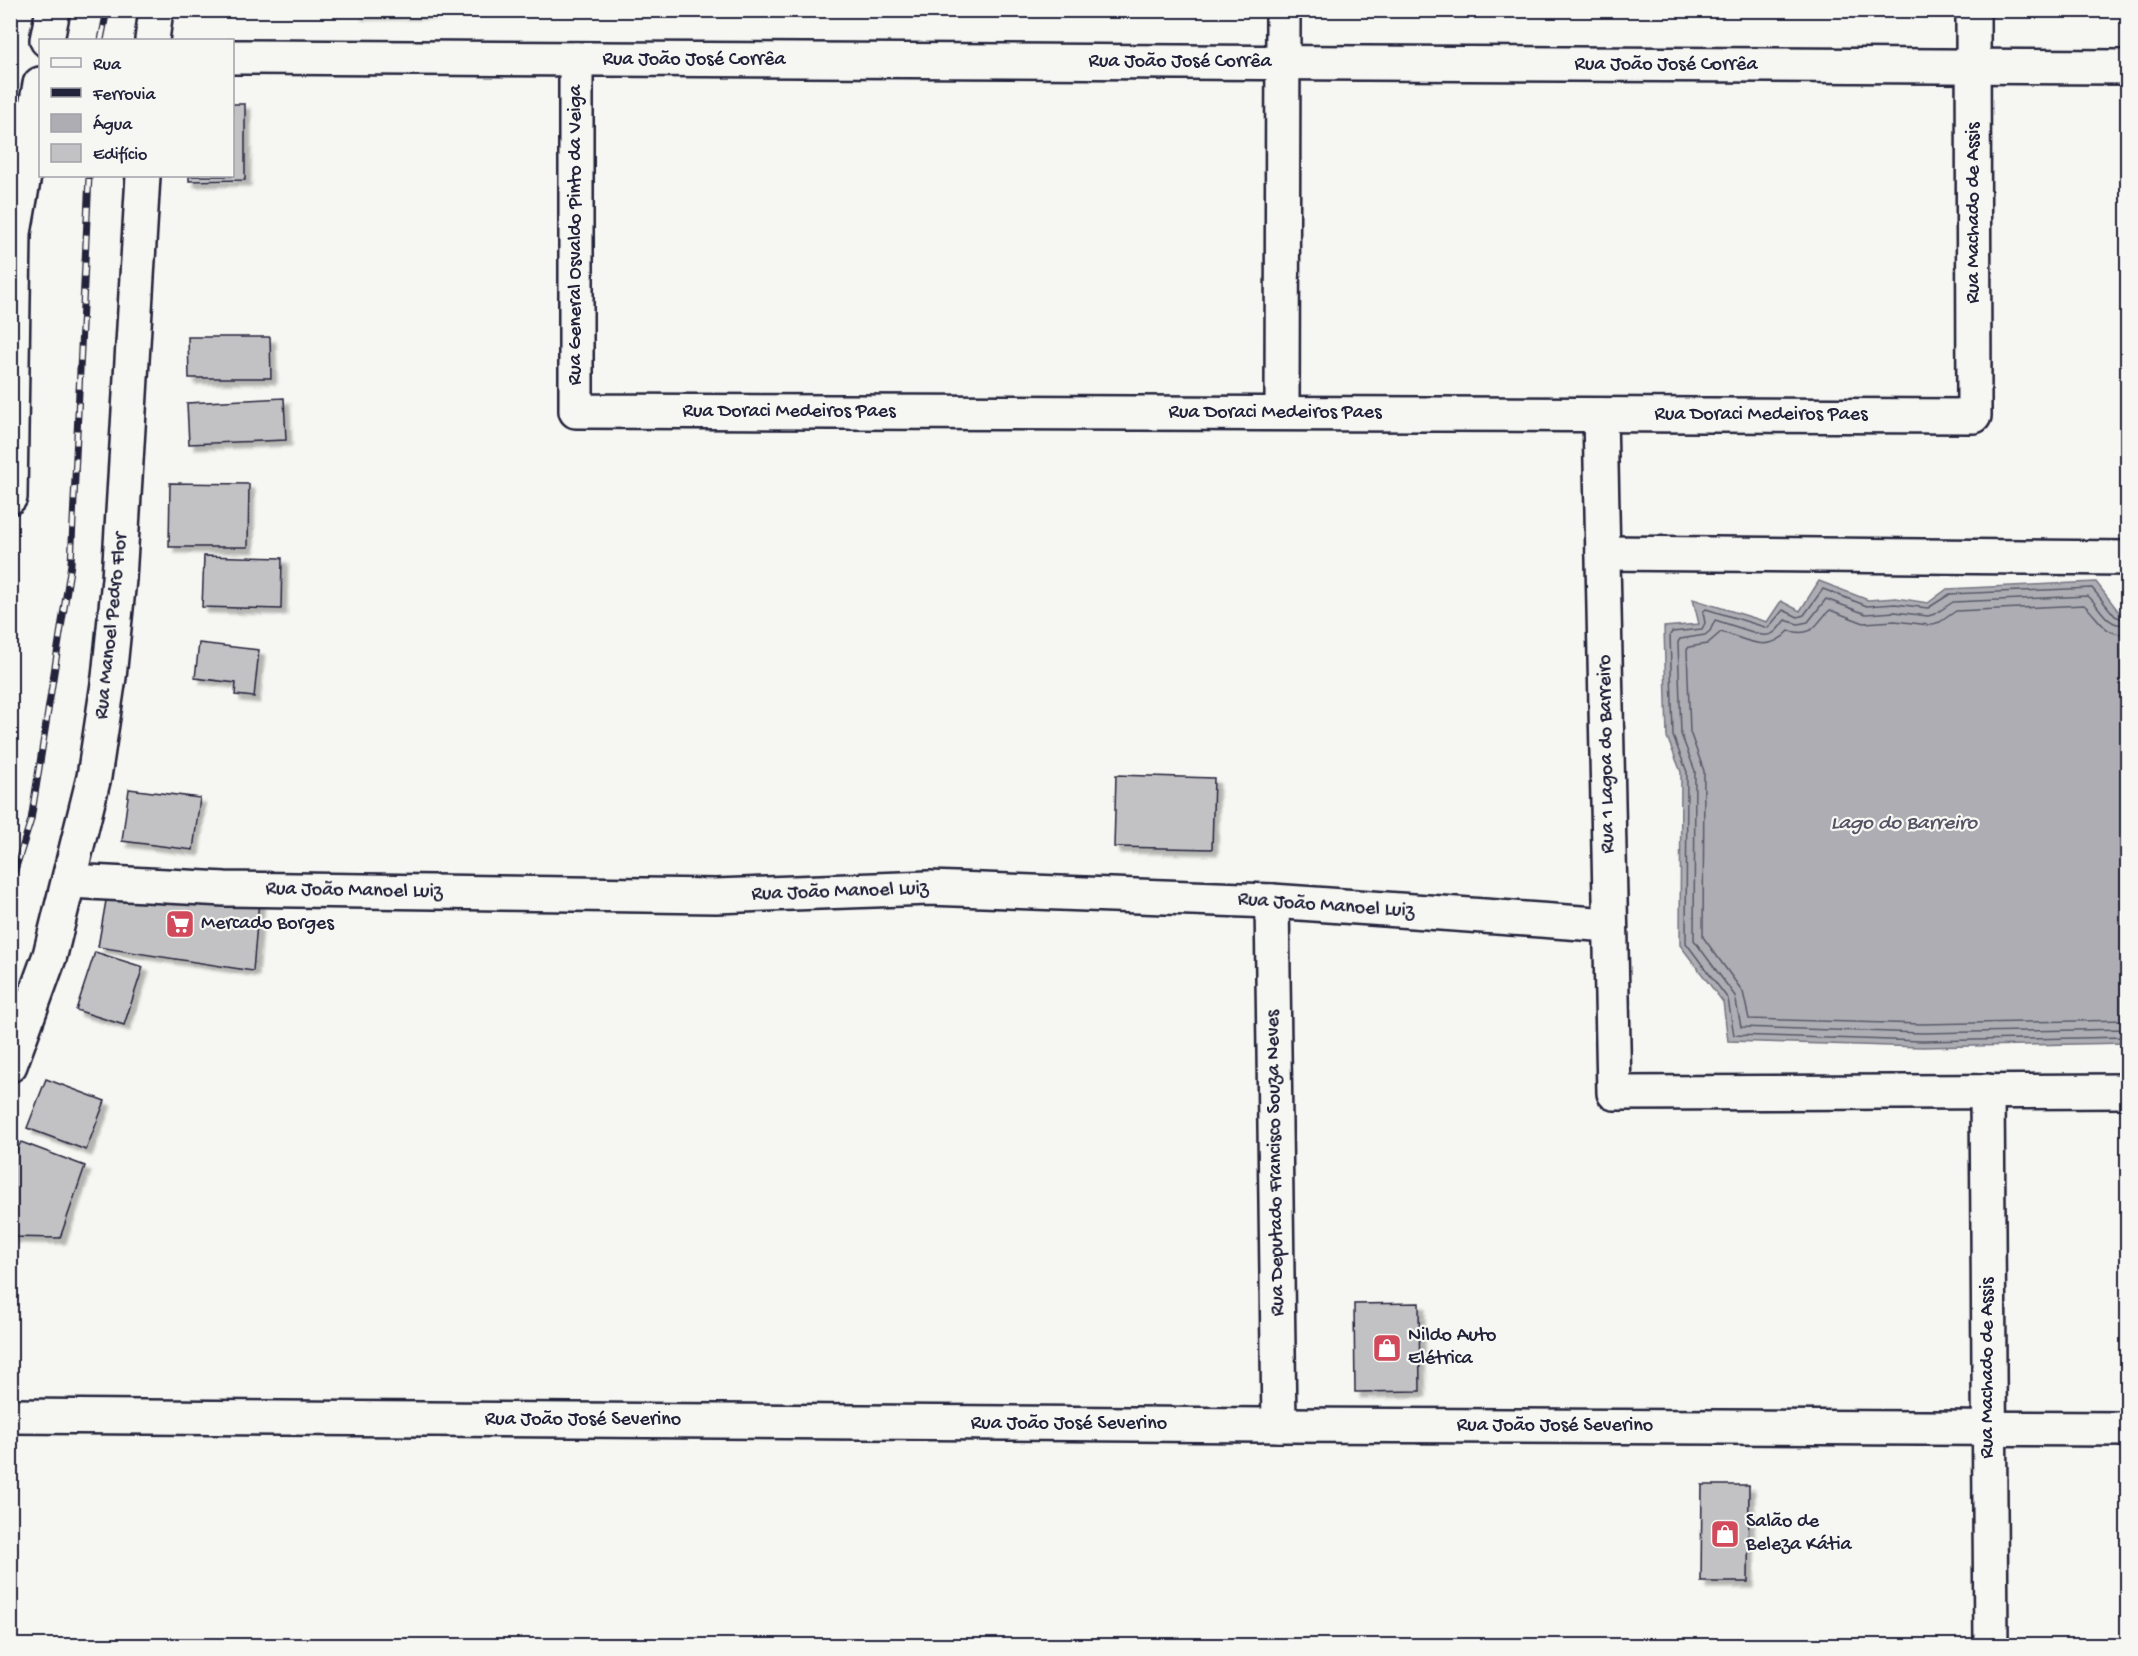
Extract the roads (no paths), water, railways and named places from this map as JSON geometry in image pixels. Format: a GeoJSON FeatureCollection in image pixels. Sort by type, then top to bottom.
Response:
{"type":"FeatureCollection","features":[{"type":"Feature","properties":{"kind":"street"},"geometry":{"type":"LineString","coordinates":[[47,39],[53,10]]}},
{"type":"Feature","properties":{"kind":"street"},"geometry":{"type":"LineString","coordinates":[[152,39],[156,10]]}},
{"type":"Feature","properties":{"kind":"street"},"geometry":{"type":"LineString","coordinates":[[1282,413],[1283,10]]}},
{"type":"Feature","properties":{"kind":"street","name":"Rua Machado de Assis"},"geometry":{"type":"LineString","coordinates":[[1973,10],[1974,416]]}},
{"type":"Feature","properties":{"kind":"street","name":"Rua João José Corrêa"},"geometry":{"type":"LineString","coordinates":[[234,57],[2127,67]]}},
{"type":"Feature","properties":{"kind":"street","name":"Rua General Osvaldo Pinto da Veiga"},"geometry":{"type":"LineString","coordinates":[[576,59],[576,411]]}},
{"type":"Feature","properties":{"kind":"street"},"geometry":{"type":"LineString","coordinates":[[10,497],[12,238],[39,90]]}},
{"type":"Feature","properties":{"kind":"street","name":"Rua Manoel Pedro Flor"},"geometry":{"type":"LineString","coordinates":[[10,1065],[50,955],[69,882],[94,777],[109,677],[119,579],[143,177]]}},
{"type":"Feature","properties":{"kind":"street","name":"Rua Doraci Medeiros Paes"},"geometry":{"type":"LineString","coordinates":[[576,411],[1974,416]]}},
{"type":"Feature","properties":{"kind":"street","name":"Rua 1 Lagoa do Barreiro"},"geometry":{"type":"LineString","coordinates":[[1600,415],[1614,1093],[1987,1091]]}},
{"type":"Feature","properties":{"kind":"street"},"geometry":{"type":"LineString","coordinates":[[1603,553],[2127,558]]}},
{"type":"Feature","properties":{"kind":"street","name":"Rua João Manoel Luiz"},"geometry":{"type":"LineString","coordinates":[[69,882],[225,889],[716,897],[929,888],[1272,901],[1610,925]]}},
{"type":"Feature","properties":{"kind":"street","name":"Rua Deputado Francisco Souza Neves"},"geometry":{"type":"LineString","coordinates":[[1272,901],[1279,1425]]}},
{"type":"Feature","properties":{"kind":"street"},"geometry":{"type":"LineString","coordinates":[[1987,1091],[2127,1091]]}},
{"type":"Feature","properties":{"kind":"street","name":"Rua Machado de Assis"},"geometry":{"type":"LineString","coordinates":[[1987,1091],[1991,1646]]}},
{"type":"Feature","properties":{"kind":"street","name":"Rua João José Severino"},"geometry":{"type":"LineString","coordinates":[[10,1416],[1279,1425],[2127,1428]]}},
{"type":"Feature","properties":{"kind":"water","name":"Lago do Barreiro"},"geometry":{"type":"Polygon","coordinates":[[[1819,581],[1868,600],[1896,598],[1928,603],[1947,589],[2096,582],[2119,612],[2127,610],[2127,1043],[1922,1047],[1728,1041],[1723,1002],[1680,945],[1681,772],[1667,737],[1664,627],[1699,624],[1693,599],[1767,622],[1781,601],[1800,611],[1819,581]]]}},
{"type":"Feature","properties":{"kind":"railway"},"geometry":{"type":"LineString","coordinates":[[101,39],[107,10]]}},
{"type":"Feature","properties":{"kind":"railway"},"geometry":{"type":"LineString","coordinates":[[10,886],[31,820],[71,564],[89,177]]}},
{"type":"Feature","properties":{"kind":"place","name":"Mercado Borges"},"geometry":{"type":"Point","coordinates":[180,924]}},
{"type":"Feature","properties":{"kind":"place","name":"Nildo Auto Elétrica"},"geometry":{"type":"Point","coordinates":[1387,1348]}},
{"type":"Feature","properties":{"kind":"place","name":"Salão de Beleza Kátia"},"geometry":{"type":"Point","coordinates":[1725,1534]}}]}
